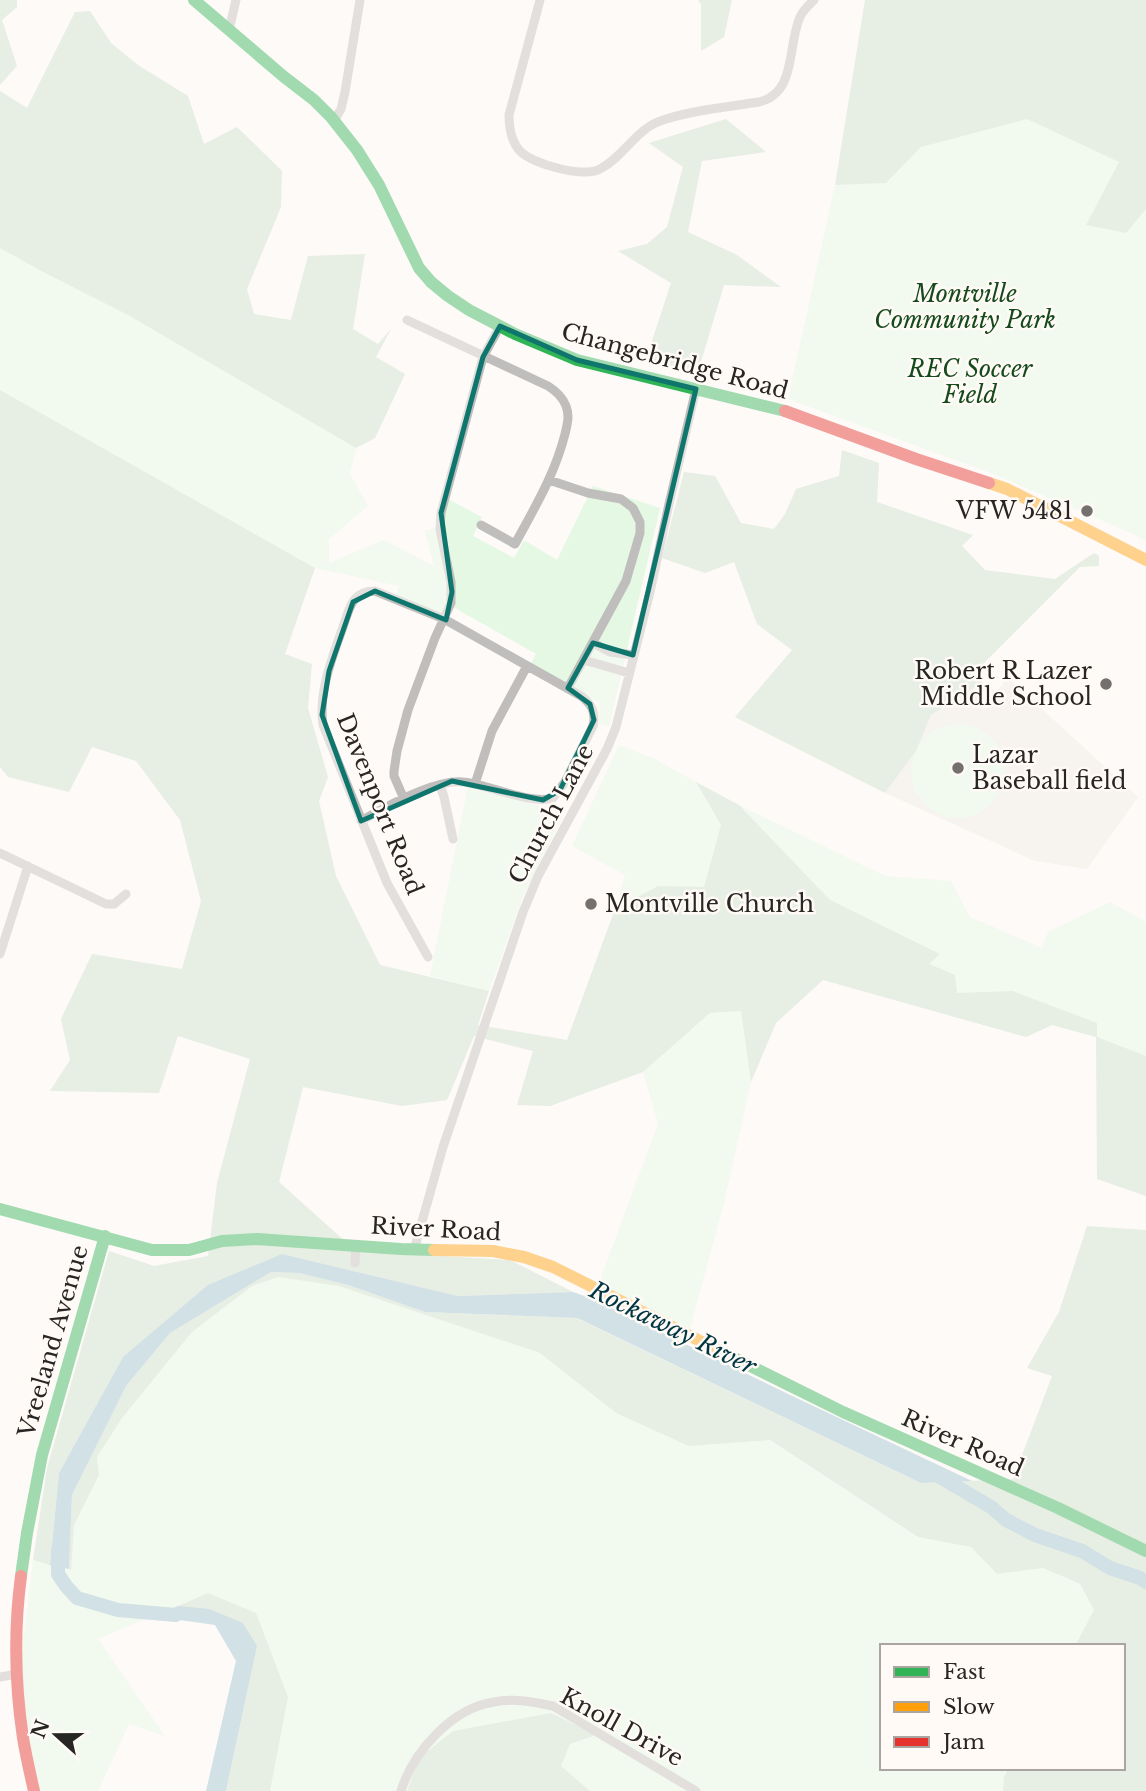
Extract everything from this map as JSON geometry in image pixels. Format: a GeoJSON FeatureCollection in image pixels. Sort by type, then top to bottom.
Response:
{"type":"FeatureCollection","features":[{"type":"Feature","properties":{"kind":"street","name":"Changebridge Road"},"geometry":{"type":"LineString","coordinates":[[194,0],[329,114],[355,147],[380,187],[423,274],[446,295],[544,348],[577,360],[775,408],[1006,489],[1146,560]]}},
{"type":"Feature","properties":{"kind":"street"},"geometry":{"type":"LineString","coordinates":[[229,30],[236,0]]}},
{"type":"Feature","properties":{"kind":"street"},"geometry":{"type":"LineString","coordinates":[[334,121],[343,100],[360,0]]}},
{"type":"Feature","properties":{"kind":"street"},"geometry":{"type":"LineString","coordinates":[[540,0],[509,116],[510,131],[519,150],[531,160],[584,173],[604,167],[644,130],[663,120],[759,102],[773,96],[780,89],[786,74],[799,19],[814,0]]}},
{"type":"Feature","properties":{"kind":"street"},"geometry":{"type":"LineString","coordinates":[[407,320],[548,386],[564,401],[568,410],[568,421],[559,456],[549,481],[515,544],[481,525]]}},
{"type":"Feature","properties":{"kind":"street"},"geometry":{"type":"LineString","coordinates":[[404,800],[394,776],[397,751],[408,710],[451,603],[452,593],[440,524],[484,357],[500,326]]}},
{"type":"Feature","properties":{"kind":"street","name":"Church Lane"},"geometry":{"type":"LineString","coordinates":[[414,1250],[443,1147],[523,912],[538,876],[607,749],[616,727],[650,593],[696,389]]}},
{"type":"Feature","properties":{"kind":"street"},"geometry":{"type":"LineString","coordinates":[[549,481],[588,493],[621,499],[633,508],[640,522],[640,533],[626,581],[568,688]]}},
{"type":"Feature","properties":{"kind":"street","name":"Davenport Road"},"geometry":{"type":"LineString","coordinates":[[428,957],[387,883],[327,736],[322,715],[329,671],[355,598],[375,591],[444,619],[568,688],[587,700],[593,708],[593,726],[565,782],[553,798],[538,799],[475,784]]}},
{"type":"Feature","properties":{"kind":"street"},"geometry":{"type":"LineString","coordinates":[[593,643],[610,652],[633,655]]}},
{"type":"Feature","properties":{"kind":"street"},"geometry":{"type":"LineString","coordinates":[[584,660],[629,673]]}},
{"type":"Feature","properties":{"kind":"street"},"geometry":{"type":"LineString","coordinates":[[361,821],[440,785],[452,782],[475,784],[492,731],[527,666]]}},
{"type":"Feature","properties":{"kind":"street"},"geometry":{"type":"LineString","coordinates":[[440,785],[453,839]]}},
{"type":"Feature","properties":{"kind":"street"},"geometry":{"type":"LineString","coordinates":[[0,853],[106,904],[114,904],[126,894]]}},
{"type":"Feature","properties":{"kind":"street"},"geometry":{"type":"LineString","coordinates":[[0,954],[28,866]]}},
{"type":"Feature","properties":{"kind":"street","name":"River Road"},"geometry":{"type":"LineString","coordinates":[[0,1209],[152,1250],[178,1251],[243,1239],[508,1253],[553,1267],[834,1408],[1058,1508],[1146,1551]]}},
{"type":"Feature","properties":{"kind":"street","name":"Vreeland Avenue"},"geometry":{"type":"LineString","coordinates":[[34,1791],[23,1738],[17,1674],[19,1591],[42,1455],[105,1236]]}},
{"type":"Feature","properties":{"kind":"street"},"geometry":{"type":"LineString","coordinates":[[355,1263],[356,1246]]}},
{"type":"Feature","properties":{"kind":"street"},"geometry":{"type":"LineString","coordinates":[[0,1677],[17,1674]]}},
{"type":"Feature","properties":{"kind":"street","name":"Knoll Drive"},"geometry":{"type":"LineString","coordinates":[[401,1791],[423,1749],[461,1714],[479,1705],[512,1700],[553,1706],[696,1791]]}},
{"type":"Feature","properties":{"kind":"highlighted area"},"geometry":{"type":"Polygon","coordinates":[[[500,326],[577,360],[696,389],[633,655],[593,643],[568,688],[590,704],[594,720],[560,790],[543,800],[452,781],[361,821],[322,715],[329,671],[353,602],[375,591],[446,620],[452,592],[441,513],[483,357],[500,326]]]}},
{"type":"Feature","properties":{"kind":"shaded area"},"geometry":{"type":"Polygon","coordinates":[[[1008,678],[1138,797],[1087,869],[1035,861],[885,793],[916,751],[931,715],[983,682],[996,692],[1008,678]]]}},
{"type":"Feature","properties":{"kind":"green space"},"geometry":{"type":"Polygon","coordinates":[[[0,0],[17,0],[17,7],[2,20],[17,66],[0,85],[0,0]]]}},
{"type":"Feature","properties":{"kind":"green space"},"geometry":{"type":"Polygon","coordinates":[[[698,0],[732,0],[724,37],[701,51],[701,4],[698,0]]]}},
{"type":"Feature","properties":{"kind":"green space"},"geometry":{"type":"Polygon","coordinates":[[[865,0],[1146,0],[1146,209],[1126,233],[1086,225],[1119,162],[1027,119],[921,147],[886,183],[835,185],[865,0]]]}},
{"type":"Feature","properties":{"kind":"green space"},"geometry":{"type":"Polygon","coordinates":[[[90,11],[111,43],[138,65],[188,96],[204,144],[237,127],[282,171],[281,207],[247,289],[254,314],[291,320],[308,256],[365,254],[353,329],[378,344],[391,329],[376,357],[405,374],[375,438],[356,448],[128,315],[0,248],[0,91],[27,108],[75,12],[90,11]]]}},
{"type":"Feature","properties":{"kind":"green space"},"geometry":{"type":"Polygon","coordinates":[[[726,119],[766,152],[702,161],[688,232],[737,255],[781,287],[724,285],[698,372],[646,359],[671,283],[618,251],[647,244],[667,227],[683,167],[649,143],[726,119]]]}},
{"type":"Feature","properties":{"kind":"green space","name":"Montville Community Park"},"geometry":{"type":"Polygon","coordinates":[[[1027,119],[1119,162],[1086,225],[1126,233],[1146,209],[1146,541],[991,473],[788,399],[835,185],[886,183],[921,147],[1027,119]]]}},
{"type":"Feature","properties":{"kind":"green space"},"geometry":{"type":"Polygon","coordinates":[[[0,248],[128,315],[356,448],[350,474],[368,506],[329,539],[329,563],[384,540],[434,566],[425,531],[440,527],[444,497],[482,517],[473,536],[514,558],[524,540],[557,560],[593,486],[660,508],[609,726],[599,724],[600,703],[530,665],[536,654],[448,604],[441,618],[396,597],[399,586],[315,568],[0,390],[0,248]]]}},
{"type":"Feature","properties":{"kind":"green space"},"geometry":{"type":"Polygon","coordinates":[[[0,390],[315,568],[285,654],[312,664],[308,708],[328,777],[319,801],[336,876],[380,965],[489,991],[478,1025],[567,1040],[615,909],[658,886],[704,887],[721,825],[696,782],[739,805],[830,900],[940,954],[929,964],[955,975],[957,993],[1013,991],[1097,1023],[1097,1037],[1146,1056],[1146,1196],[1097,1179],[1096,1037],[1052,1025],[1026,1037],[823,980],[776,1023],[751,1082],[741,1011],[710,1013],[643,1072],[550,1106],[517,1105],[533,1051],[474,1036],[447,1100],[402,1106],[303,1087],[279,1182],[356,1251],[510,1260],[573,1292],[458,1296],[282,1254],[123,1357],[59,1473],[50,1565],[33,1560],[47,1468],[109,1251],[154,1266],[208,1256],[217,1183],[250,1059],[178,1036],[159,1093],[50,1091],[70,1060],[61,1019],[92,954],[182,969],[201,901],[180,820],[136,761],[92,747],[69,792],[8,777],[0,767],[0,390]]]}},
{"type":"Feature","properties":{"kind":"green space"},"geometry":{"type":"Polygon","coordinates":[[[842,450],[879,463],[877,502],[973,535],[962,546],[985,570],[1055,579],[1094,553],[1099,556],[1099,566],[1080,567],[974,673],[983,682],[931,715],[916,751],[885,793],[735,717],[792,650],[757,624],[734,562],[705,573],[662,558],[684,472],[715,476],[741,523],[774,529],[785,514],[796,489],[839,476],[842,450]]]}},
{"type":"Feature","properties":{"kind":"green space","name":"Lazar Baseball field"},"geometry":{"type":"Polygon","coordinates":[[[958,724],[976,728],[991,738],[1001,753],[1005,771],[1001,789],[991,804],[976,814],[958,818],[940,814],[925,804],[915,789],[911,771],[915,753],[925,738],[940,728],[958,724]]]}},
{"type":"Feature","properties":{"kind":"green space"},"geometry":{"type":"Polygon","coordinates":[[[619,745],[655,759],[696,782],[721,825],[704,888],[658,886],[615,909],[625,875],[572,846],[619,745]]]}},
{"type":"Feature","properties":{"kind":"green space"},"geometry":{"type":"Polygon","coordinates":[[[468,786],[550,809],[563,816],[523,896],[489,991],[430,976],[468,786]]]}},
{"type":"Feature","properties":{"kind":"green space"},"geometry":{"type":"Polygon","coordinates":[[[739,805],[885,876],[951,881],[970,917],[1042,948],[1048,932],[1110,902],[1146,922],[1146,1056],[1096,1037],[1097,1023],[1013,991],[957,993],[929,964],[940,954],[830,900],[739,805]]]}},
{"type":"Feature","properties":{"kind":"green space"},"geometry":{"type":"Polygon","coordinates":[[[741,1011],[751,1082],[724,1203],[686,1343],[593,1299],[658,1124],[643,1072],[710,1013],[741,1011]]]}},
{"type":"Feature","properties":{"kind":"green space"},"geometry":{"type":"Polygon","coordinates":[[[1087,1226],[1146,1230],[1146,1791],[1003,1791],[1004,1777],[1008,1770],[1125,1770],[1125,1644],[1076,1644],[1094,1610],[1080,1584],[1043,1568],[997,1574],[971,1547],[918,1537],[770,1440],[689,1446],[616,1413],[540,1353],[339,1286],[278,1277],[252,1286],[192,1332],[122,1418],[97,1457],[99,1475],[74,1525],[71,1570],[69,1569],[72,1495],[126,1386],[170,1333],[271,1272],[299,1273],[348,1285],[425,1312],[576,1318],[921,1483],[1013,1479],[1052,1376],[1027,1368],[1059,1312],[1087,1226]]]}},
{"type":"Feature","properties":{"kind":"green space"},"geometry":{"type":"Polygon","coordinates":[[[278,1277],[339,1286],[540,1353],[616,1413],[689,1446],[769,1440],[917,1537],[971,1547],[997,1574],[1043,1568],[1080,1585],[1094,1610],[1076,1644],[880,1644],[880,1770],[1008,1770],[1004,1777],[1003,1791],[590,1791],[561,1766],[570,1744],[595,1736],[419,1758],[407,1791],[270,1791],[288,1697],[208,1593],[98,1639],[165,1736],[129,1724],[98,1791],[38,1791],[19,1679],[33,1560],[71,1569],[74,1525],[99,1475],[96,1457],[122,1418],[192,1332],[252,1286],[278,1277]]]}},
{"type":"Feature","properties":{"kind":"green space"},"geometry":{"type":"Polygon","coordinates":[[[208,1593],[256,1613],[288,1697],[270,1791],[226,1791],[257,1646],[243,1623],[178,1606],[208,1593]]]}},
{"type":"Feature","properties":{"kind":"green space"},"geometry":{"type":"Polygon","coordinates":[[[551,1713],[596,1735],[570,1744],[561,1766],[590,1791],[407,1791],[419,1758],[453,1731],[551,1713]]]}},
{"type":"Feature","properties":{"kind":"water","name":"Rockaway River"},"geometry":{"type":"Polygon","coordinates":[[[282,1254],[458,1296],[573,1292],[593,1299],[972,1481],[921,1483],[577,1318],[425,1312],[348,1285],[299,1273],[271,1272],[170,1333],[126,1386],[72,1495],[69,1569],[50,1565],[59,1473],[123,1357],[208,1285],[282,1254]]]}},
{"type":"Feature","properties":{"kind":"water"},"geometry":{"type":"Polygon","coordinates":[[[178,1606],[209,1609],[243,1623],[257,1646],[226,1791],[206,1791],[236,1661],[215,1625],[152,1616],[178,1606]]]}},
{"type":"Feature","properties":{"kind":"waterway","name":"Rockaway River"},"geometry":{"type":"LineString","coordinates":[[935,1474],[991,1507],[1006,1520],[1035,1535],[1082,1551],[1110,1568],[1146,1582]]}},
{"type":"Feature","properties":{"kind":"waterway","name":"Rockaway River"},"geometry":{"type":"LineString","coordinates":[[58,1551],[58,1574],[77,1598],[118,1610],[176,1615]]}},
{"type":"Feature","properties":{"kind":"traffic: fast"},"geometry":{"type":"LineString","coordinates":[[194,0],[331,117],[357,150],[379,185],[419,268],[448,296],[515,334],[577,360],[785,411]]}},
{"type":"Feature","properties":{"kind":"traffic: fast"},"geometry":{"type":"LineString","coordinates":[[0,1209],[152,1250],[189,1250],[222,1241],[257,1239],[434,1250]]}},
{"type":"Feature","properties":{"kind":"traffic: fast"},"geometry":{"type":"LineString","coordinates":[[21,1576],[42,1455],[105,1236]]}},
{"type":"Feature","properties":{"kind":"traffic: fast"},"geometry":{"type":"LineString","coordinates":[[714,1348],[843,1412],[1058,1508],[1146,1551]]}},
{"type":"Feature","properties":{"kind":"traffic: slow"},"geometry":{"type":"LineString","coordinates":[[989,483],[1007,489],[1146,560]]}},
{"type":"Feature","properties":{"kind":"traffic: slow"},"geometry":{"type":"LineString","coordinates":[[434,1250],[493,1251],[524,1257],[553,1267],[714,1348]]}},
{"type":"Feature","properties":{"kind":"traffic: jam"},"geometry":{"type":"LineString","coordinates":[[785,411],[989,483]]}},
{"type":"Feature","properties":{"kind":"traffic: jam"},"geometry":{"type":"LineString","coordinates":[[21,1576],[16,1637],[18,1698],[34,1791]]}},
{"type":"Feature","properties":{"kind":"place","name":"VFW 5481"},"geometry":{"type":"Point","coordinates":[1087,511]}},
{"type":"Feature","properties":{"kind":"place","name":"Robert R Lazer Middle School"},"geometry":{"type":"Point","coordinates":[1106,684]}},
{"type":"Feature","properties":{"kind":"place","name":"Lazar Baseball field"},"geometry":{"type":"Point","coordinates":[958,768]}},
{"type":"Feature","properties":{"kind":"place","name":"Montville Church"},"geometry":{"type":"Point","coordinates":[591,904]}},
{"type":"Feature","properties":{"kind":"park label","name":"REC Soccer Field"},"geometry":{"type":"Point","coordinates":[970,382]}}]}
